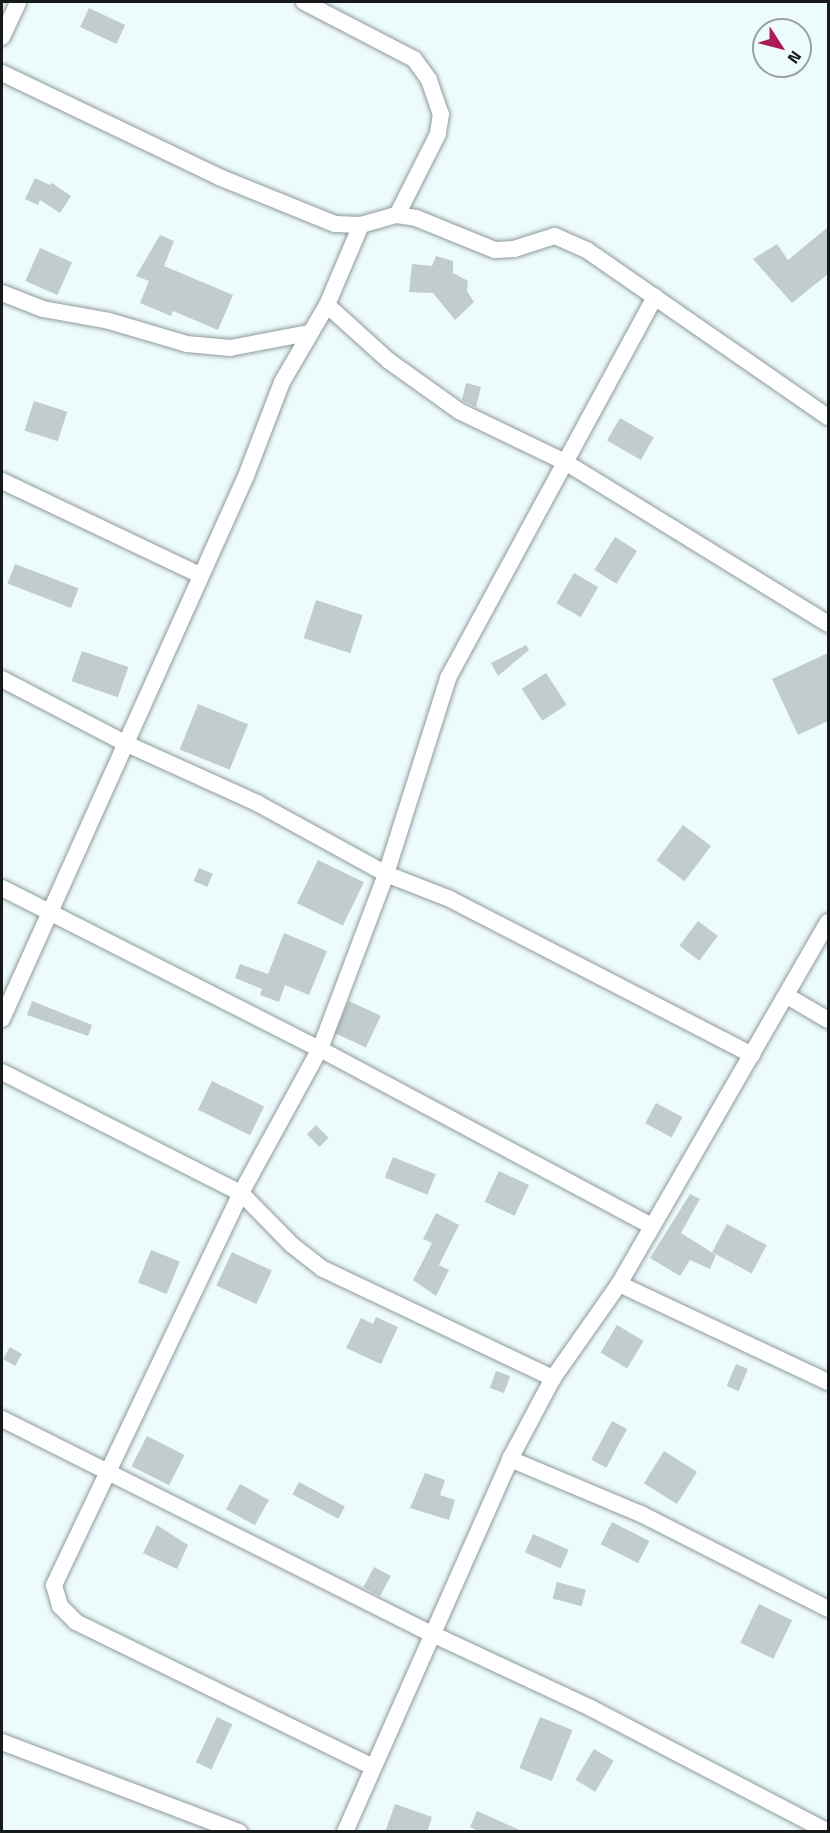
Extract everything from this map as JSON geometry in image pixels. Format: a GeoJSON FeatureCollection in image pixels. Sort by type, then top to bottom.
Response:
{"type":"FeatureCollection","features":[{"type":"Feature","properties":{"kind":"street"},"geometry":{"type":"LineString","coordinates":[[2,38],[18,2]]}},
{"type":"Feature","properties":{"kind":"street"},"geometry":{"type":"LineString","coordinates":[[304,2],[414,59],[429,80],[441,114],[438,134],[397,214]]}},
{"type":"Feature","properties":{"kind":"street"},"geometry":{"type":"LineString","coordinates":[[2,73],[219,177],[335,224],[361,225],[397,214],[416,218],[495,250],[514,249],[555,236],[588,251],[827,413]]}},
{"type":"Feature","properties":{"kind":"street"},"geometry":{"type":"LineString","coordinates":[[2,1019],[52,913],[200,575],[246,476],[282,382],[327,304],[361,225]]}},
{"type":"Feature","properties":{"kind":"street"},"geometry":{"type":"LineString","coordinates":[[2,293],[43,309],[109,321],[187,344],[230,348],[309,333]]}},
{"type":"Feature","properties":{"kind":"street"},"geometry":{"type":"LineString","coordinates":[[373,1767],[67,1615],[56,1596],[56,1574],[241,1193],[320,1049],[386,874],[448,678],[655,296]]}},
{"type":"Feature","properties":{"kind":"street"},"geometry":{"type":"LineString","coordinates":[[327,304],[389,362],[459,411],[565,462],[828,624]]}},
{"type":"Feature","properties":{"kind":"street"},"geometry":{"type":"LineString","coordinates":[[2,481],[200,575]]}},
{"type":"Feature","properties":{"kind":"street"},"geometry":{"type":"LineString","coordinates":[[2,679],[127,744],[257,803],[386,874],[450,898],[752,1055]]}},
{"type":"Feature","properties":{"kind":"street"},"geometry":{"type":"LineString","coordinates":[[2,888],[320,1049],[652,1226]]}},
{"type":"Feature","properties":{"kind":"street"},"geometry":{"type":"LineString","coordinates":[[345,1832],[510,1459],[553,1378],[619,1284],[828,922]]}},
{"type":"Feature","properties":{"kind":"street"},"geometry":{"type":"LineString","coordinates":[[787,996],[828,1020]]}},
{"type":"Feature","properties":{"kind":"street"},"geometry":{"type":"LineString","coordinates":[[2,1072],[241,1193],[292,1245],[323,1269],[553,1378]]}},
{"type":"Feature","properties":{"kind":"street"},"geometry":{"type":"LineString","coordinates":[[619,1284],[828,1382]]}},
{"type":"Feature","properties":{"kind":"street"},"geometry":{"type":"LineString","coordinates":[[2,1419],[432,1634],[591,1708],[828,1832]]}},
{"type":"Feature","properties":{"kind":"street"},"geometry":{"type":"LineString","coordinates":[[510,1459],[641,1514],[828,1609]]}},
{"type":"Feature","properties":{"kind":"street"},"geometry":{"type":"LineString","coordinates":[[2,1742],[239,1832]]}},
{"type":"Feature","properties":{"kind":"building"},"geometry":{"type":"Polygon","coordinates":[[[89,8],[125,25],[116,44],[80,27],[89,8]]]}},
{"type":"Feature","properties":{"kind":"building"},"geometry":{"type":"Polygon","coordinates":[[[35,178],[50,185],[52,183],[71,196],[60,213],[40,200],[38,205],[25,199],[35,178]]]}},
{"type":"Feature","properties":{"kind":"building"},"geometry":{"type":"Polygon","coordinates":[[[828,227],[828,274],[792,303],[753,259],[777,244],[788,260],[828,227]]]}},
{"type":"Feature","properties":{"kind":"building"},"geometry":{"type":"Polygon","coordinates":[[[160,235],[174,241],[164,266],[233,295],[218,330],[173,311],[171,316],[140,303],[149,281],[136,276],[160,235]]]}},
{"type":"Feature","properties":{"kind":"building"},"geometry":{"type":"Polygon","coordinates":[[[40,248],[72,262],[57,295],[25,281],[40,248]]]}},
{"type":"Feature","properties":{"kind":"building"},"geometry":{"type":"Polygon","coordinates":[[[436,256],[453,261],[453,273],[468,281],[467,291],[474,302],[455,320],[433,293],[409,292],[412,264],[432,266],[436,256]]]}},
{"type":"Feature","properties":{"kind":"building"},"geometry":{"type":"Polygon","coordinates":[[[466,383],[481,387],[476,407],[462,400],[466,383]]]}},
{"type":"Feature","properties":{"kind":"building"},"geometry":{"type":"Polygon","coordinates":[[[34,401],[67,412],[58,441],[24,430],[34,401]]]}},
{"type":"Feature","properties":{"kind":"building"},"geometry":{"type":"Polygon","coordinates":[[[620,418],[654,438],[641,460],[607,441],[620,418]]]}},
{"type":"Feature","properties":{"kind":"building"},"geometry":{"type":"Polygon","coordinates":[[[615,537],[637,551],[616,584],[594,570],[615,537]]]}},
{"type":"Feature","properties":{"kind":"building"},"geometry":{"type":"Polygon","coordinates":[[[15,564],[78,588],[71,608],[7,584],[15,564]]]}},
{"type":"Feature","properties":{"kind":"building"},"geometry":{"type":"Polygon","coordinates":[[[574,573],[598,587],[581,617],[556,603],[574,573]]]}},
{"type":"Feature","properties":{"kind":"building"},"geometry":{"type":"Polygon","coordinates":[[[316,600],[363,615],[350,653],[304,638],[316,600]]]}},
{"type":"Feature","properties":{"kind":"building"},"geometry":{"type":"Polygon","coordinates":[[[526,645],[529,650],[498,676],[491,663],[526,645]]]}},
{"type":"Feature","properties":{"kind":"building"},"geometry":{"type":"Polygon","coordinates":[[[82,651],[128,667],[118,697],[72,681],[82,651]]]}},
{"type":"Feature","properties":{"kind":"building"},"geometry":{"type":"Polygon","coordinates":[[[828,653],[828,721],[798,735],[772,679],[828,653]]]}},
{"type":"Feature","properties":{"kind":"building"},"geometry":{"type":"Polygon","coordinates":[[[546,673],[567,705],[542,721],[522,689],[546,673]]]}},
{"type":"Feature","properties":{"kind":"building"},"geometry":{"type":"Polygon","coordinates":[[[198,704],[248,724],[230,770],[180,749],[198,704]]]}},
{"type":"Feature","properties":{"kind":"building"},"geometry":{"type":"Polygon","coordinates":[[[683,825],[711,846],[684,881],[657,860],[683,825]]]}},
{"type":"Feature","properties":{"kind":"building"},"geometry":{"type":"Polygon","coordinates":[[[318,860],[364,882],[343,925],[297,903],[318,860]]]}},
{"type":"Feature","properties":{"kind":"building"},"geometry":{"type":"Polygon","coordinates":[[[199,868],[213,874],[207,887],[194,881],[199,868]]]}},
{"type":"Feature","properties":{"kind":"building"},"geometry":{"type":"Polygon","coordinates":[[[698,921],[718,936],[699,961],[679,946],[698,921]]]}},
{"type":"Feature","properties":{"kind":"building"},"geometry":{"type":"Polygon","coordinates":[[[284,933],[327,951],[309,995],[285,985],[279,1002],[260,995],[262,989],[235,978],[240,964],[268,974],[284,933]]]}},
{"type":"Feature","properties":{"kind":"building"},"geometry":{"type":"Polygon","coordinates":[[[32,1001],[92,1025],[88,1036],[27,1015],[32,1001]]]}},
{"type":"Feature","properties":{"kind":"building"},"geometry":{"type":"Polygon","coordinates":[[[349,1001],[381,1016],[366,1048],[334,1033],[349,1001]]]}},
{"type":"Feature","properties":{"kind":"building"},"geometry":{"type":"Polygon","coordinates":[[[212,1081],[264,1106],[250,1135],[198,1110],[212,1081]]]}},
{"type":"Feature","properties":{"kind":"building"},"geometry":{"type":"Polygon","coordinates":[[[656,1103],[682,1117],[672,1137],[645,1123],[656,1103]]]}},
{"type":"Feature","properties":{"kind":"building"},"geometry":{"type":"Polygon","coordinates":[[[316,1125],[329,1138],[320,1147],[307,1134],[316,1125]]]}},
{"type":"Feature","properties":{"kind":"building"},"geometry":{"type":"Polygon","coordinates":[[[393,1157],[436,1174],[427,1195],[385,1177],[393,1157]]]}},
{"type":"Feature","properties":{"kind":"building"},"geometry":{"type":"Polygon","coordinates":[[[499,1171],[529,1185],[515,1216],[485,1202],[499,1171]]]}},
{"type":"Feature","properties":{"kind":"building"},"geometry":{"type":"Polygon","coordinates":[[[690,1194],[700,1199],[681,1233],[716,1255],[710,1269],[690,1260],[680,1276],[650,1258],[690,1194]]]}},
{"type":"Feature","properties":{"kind":"building"},"geometry":{"type":"Polygon","coordinates":[[[436,1213],[459,1225],[439,1265],[449,1270],[436,1296],[413,1280],[432,1243],[423,1239],[436,1213]]]}},
{"type":"Feature","properties":{"kind":"building"},"geometry":{"type":"Polygon","coordinates":[[[727,1224],[767,1245],[752,1273],[712,1252],[727,1224]]]}},
{"type":"Feature","properties":{"kind":"building"},"geometry":{"type":"Polygon","coordinates":[[[151,1250],[180,1262],[167,1294],[138,1282],[151,1250]]]}},
{"type":"Feature","properties":{"kind":"building"},"geometry":{"type":"Polygon","coordinates":[[[232,1252],[272,1271],[256,1304],[216,1286],[232,1252]]]}},
{"type":"Feature","properties":{"kind":"building"},"geometry":{"type":"Polygon","coordinates":[[[376,1317],[398,1327],[381,1364],[346,1348],[361,1318],[373,1324],[376,1317]]]}},
{"type":"Feature","properties":{"kind":"building"},"geometry":{"type":"Polygon","coordinates":[[[617,1325],[644,1341],[627,1368],[601,1352],[617,1325]]]}},
{"type":"Feature","properties":{"kind":"building"},"geometry":{"type":"Polygon","coordinates":[[[10,1347],[22,1354],[15,1366],[3,1359],[10,1347]]]}},
{"type":"Feature","properties":{"kind":"building"},"geometry":{"type":"Polygon","coordinates":[[[736,1364],[748,1369],[739,1391],[727,1386],[736,1364]]]}},
{"type":"Feature","properties":{"kind":"building"},"geometry":{"type":"Polygon","coordinates":[[[496,1371],[510,1376],[504,1393],[490,1388],[496,1371]]]}},
{"type":"Feature","properties":{"kind":"building"},"geometry":{"type":"Polygon","coordinates":[[[612,1421],[627,1429],[606,1468],[591,1460],[612,1421]]]}},
{"type":"Feature","properties":{"kind":"building"},"geometry":{"type":"Polygon","coordinates":[[[147,1436],[184,1455],[169,1485],[132,1466],[147,1436]]]}},
{"type":"Feature","properties":{"kind":"building"},"geometry":{"type":"Polygon","coordinates":[[[664,1451],[697,1472],[677,1504],[644,1483],[664,1451]]]}},
{"type":"Feature","properties":{"kind":"building"},"geometry":{"type":"Polygon","coordinates":[[[425,1473],[445,1480],[440,1495],[455,1500],[449,1520],[410,1508],[425,1473]]]}},
{"type":"Feature","properties":{"kind":"building"},"geometry":{"type":"Polygon","coordinates":[[[299,1482],[345,1506],[338,1519],[292,1494],[299,1482]]]}},
{"type":"Feature","properties":{"kind":"building"},"geometry":{"type":"Polygon","coordinates":[[[240,1484],[269,1500],[255,1525],[226,1509],[240,1484]]]}},
{"type":"Feature","properties":{"kind":"building"},"geometry":{"type":"Polygon","coordinates":[[[612,1522],[649,1541],[638,1563],[601,1544],[612,1522]]]}},
{"type":"Feature","properties":{"kind":"building"},"geometry":{"type":"Polygon","coordinates":[[[157,1525],[188,1545],[177,1569],[143,1553],[157,1525]]]}},
{"type":"Feature","properties":{"kind":"building"},"geometry":{"type":"Polygon","coordinates":[[[533,1534],[569,1550],[560,1568],[525,1552],[533,1534]]]}},
{"type":"Feature","properties":{"kind":"building"},"geometry":{"type":"Polygon","coordinates":[[[374,1567],[391,1576],[380,1596],[363,1587],[374,1567]]]}},
{"type":"Feature","properties":{"kind":"building"},"geometry":{"type":"Polygon","coordinates":[[[557,1582],[586,1590],[582,1606],[553,1598],[557,1582]]]}},
{"type":"Feature","properties":{"kind":"building"},"geometry":{"type":"Polygon","coordinates":[[[759,1604],[792,1620],[773,1659],[740,1643],[759,1604]]]}},
{"type":"Feature","properties":{"kind":"building"},"geometry":{"type":"Polygon","coordinates":[[[217,1717],[232,1724],[211,1769],[196,1762],[217,1717]]]}},
{"type":"Feature","properties":{"kind":"building"},"geometry":{"type":"Polygon","coordinates":[[[540,1717],[572,1730],[552,1781],[519,1768],[540,1717]]]}},
{"type":"Feature","properties":{"kind":"building"},"geometry":{"type":"Polygon","coordinates":[[[594,1749],[614,1761],[595,1792],[575,1780],[594,1749]]]}},
{"type":"Feature","properties":{"kind":"building"},"geometry":{"type":"Polygon","coordinates":[[[395,1804],[432,1817],[427,1832],[385,1832],[395,1804]]]}},
{"type":"Feature","properties":{"kind":"building"},"geometry":{"type":"Polygon","coordinates":[[[477,1811],[524,1832],[480,1832],[470,1827],[477,1811]]]}}]}
